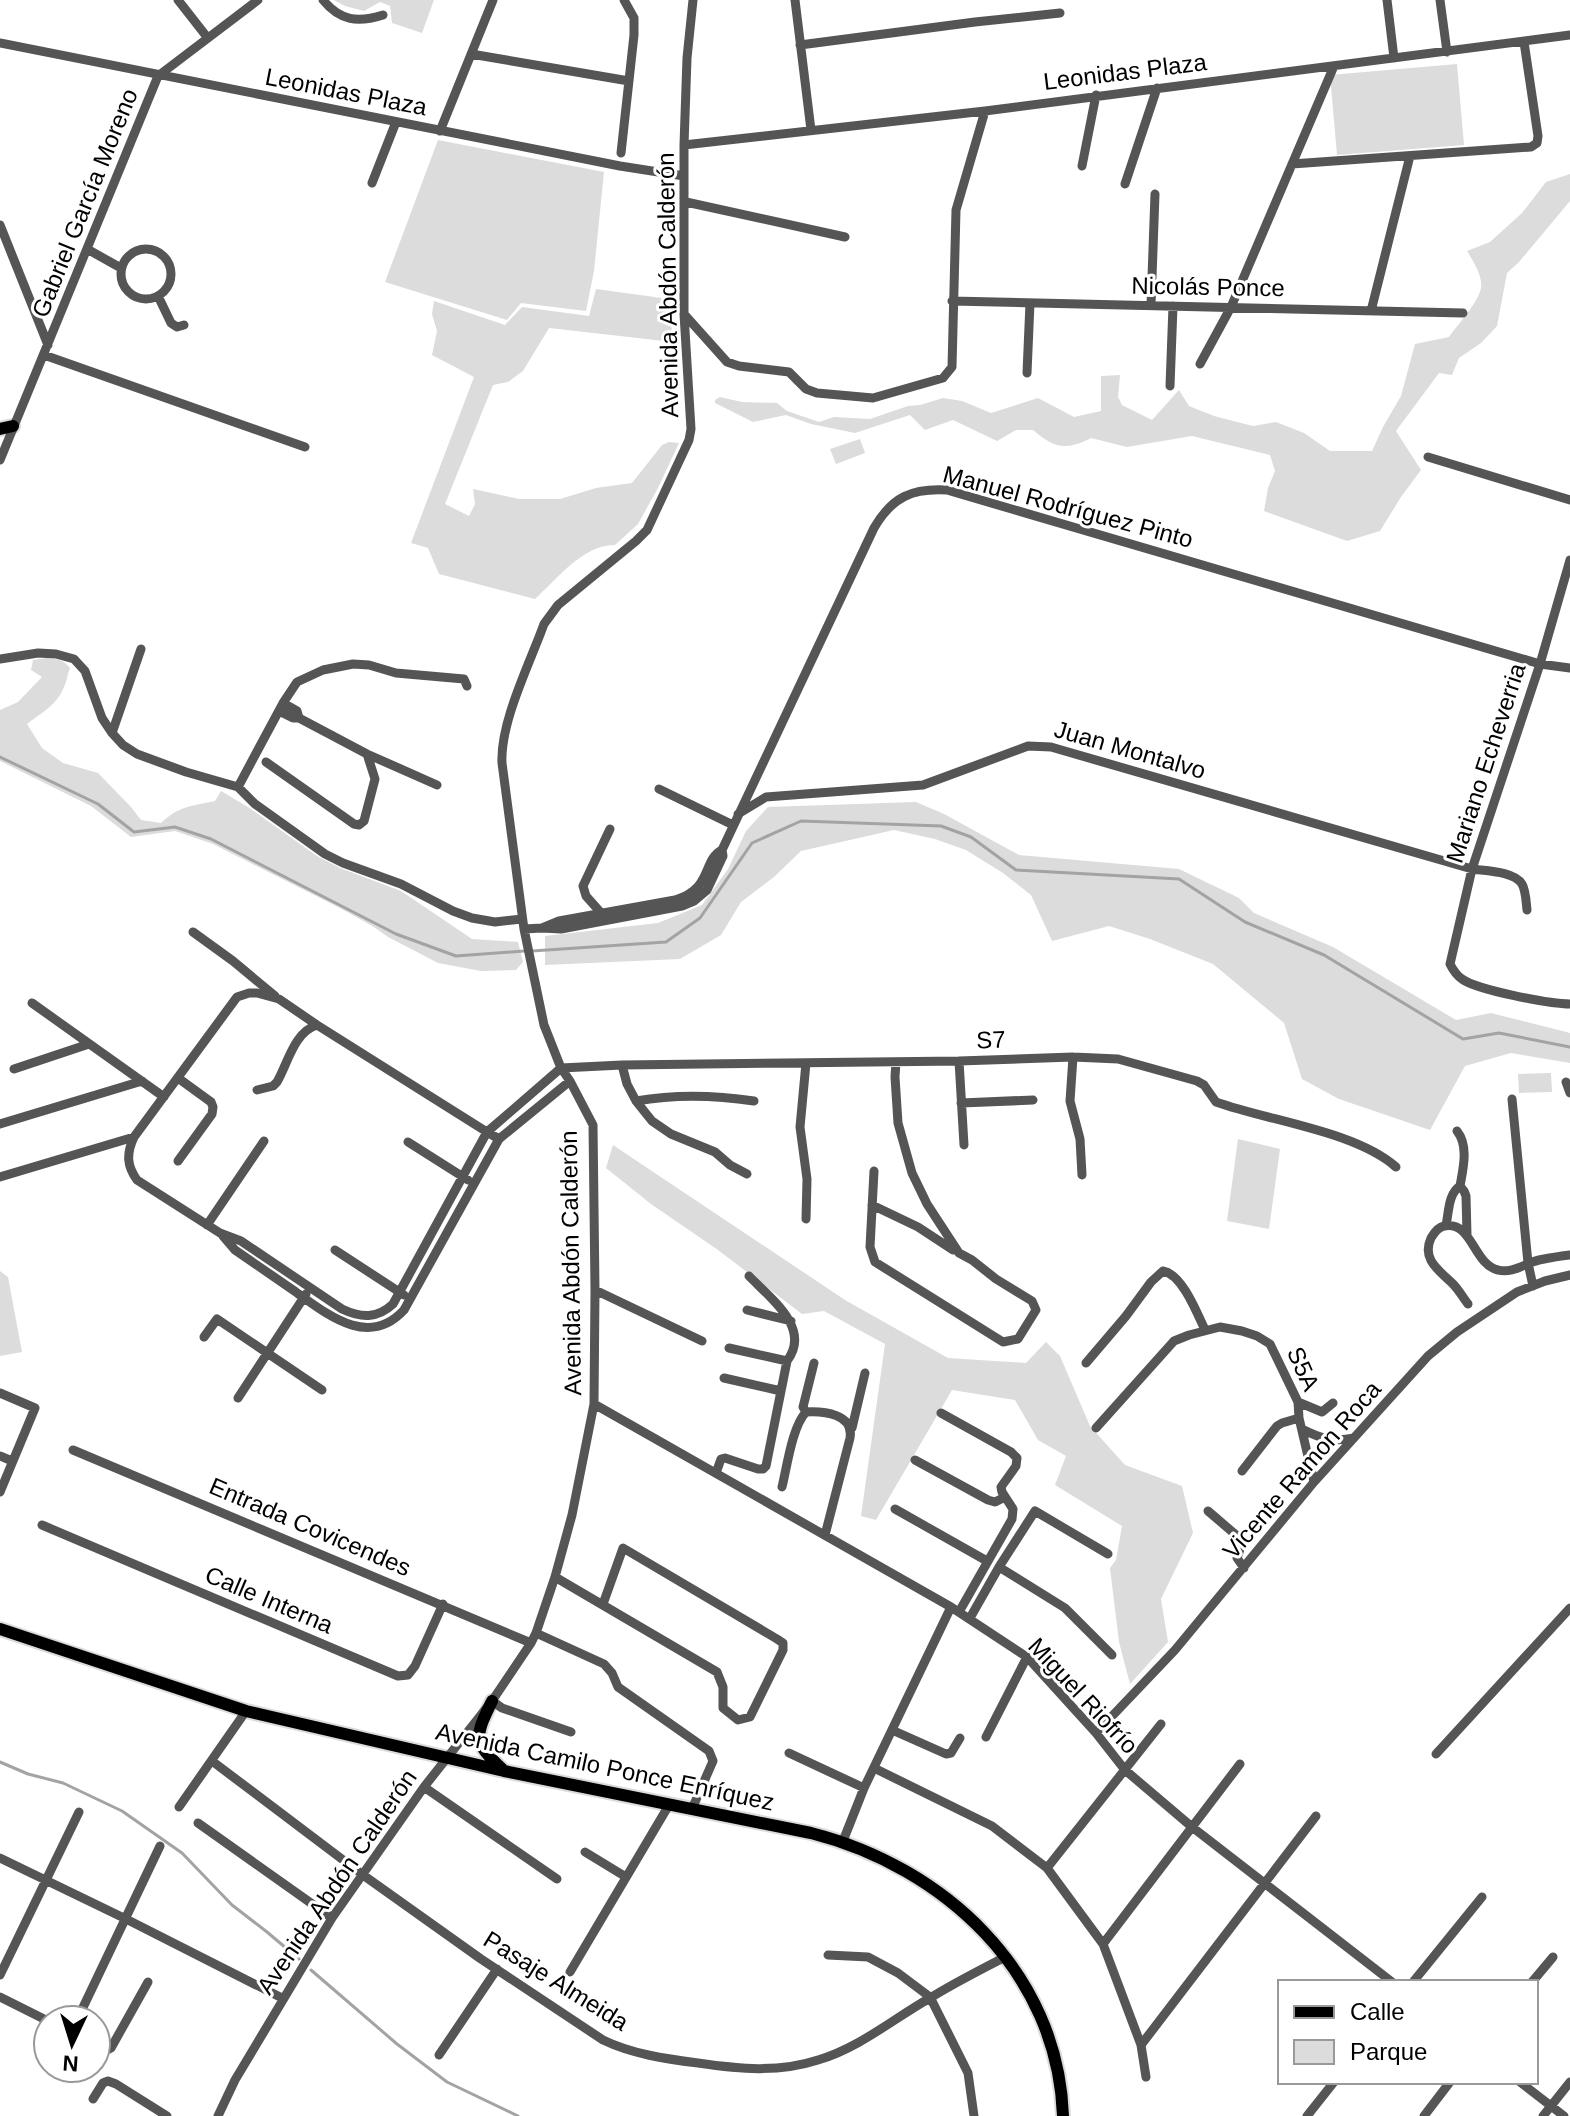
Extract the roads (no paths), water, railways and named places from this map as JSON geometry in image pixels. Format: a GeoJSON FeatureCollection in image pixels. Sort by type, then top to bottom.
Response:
{"type":"FeatureCollection","features":[{"type":"Feature","properties":{"kind":"main road","name":"Avenida Camilo Ponce Enríquez"},"geometry":{"type":"LineString","coordinates":[[0,1629],[246,1711],[504,1771],[811,1833],[843,1841],[877,1855],[930,1885],[967,1915],[1005,1957],[1030,1994],[1047,2036],[1058,2073],[1063,2116]]}},
{"type":"Feature","properties":{"kind":"main road"},"geometry":{"type":"LineString","coordinates":[[492,1701],[480,1726],[479,1737],[485,1753],[504,1771]]}},
{"type":"Feature","properties":{"kind":"street"},"geometry":{"type":"LineString","coordinates":[[178,0],[207,37]]}},
{"type":"Feature","properties":{"kind":"street","name":"Gabriel García Moreno"},"geometry":{"type":"LineString","coordinates":[[0,460],[7,428],[46,350],[158,76],[258,0]]}},
{"type":"Feature","properties":{"kind":"street"},"geometry":{"type":"LineString","coordinates":[[323,0],[344,18],[367,20],[383,15]]}},
{"type":"Feature","properties":{"kind":"street"},"geometry":{"type":"LineString","coordinates":[[440,131],[493,0]]}},
{"type":"Feature","properties":{"kind":"street"},"geometry":{"type":"LineString","coordinates":[[621,153],[634,35],[634,18],[624,0]]}},
{"type":"Feature","properties":{"kind":"street","name":"Avenida Abdón Calderón"},"geometry":{"type":"LineString","coordinates":[[218,2116],[282,1998],[332,1918],[424,1787],[492,1701],[533,1638],[555,1577],[572,1515],[594,1404],[593,1125],[561,1068],[544,1025],[524,929],[502,743],[544,624],[558,605],[647,530],[689,440],[691,429],[684,314],[684,145],[693,0]]}},
{"type":"Feature","properties":{"kind":"street"},"geometry":{"type":"LineString","coordinates":[[795,0],[811,130]]}},
{"type":"Feature","properties":{"kind":"street"},"geometry":{"type":"LineString","coordinates":[[1387,0],[1394,58]]}},
{"type":"Feature","properties":{"kind":"street"},"geometry":{"type":"LineString","coordinates":[[1440,0],[1447,52]]}},
{"type":"Feature","properties":{"kind":"street"},"geometry":{"type":"LineString","coordinates":[[800,45],[1060,13]]}},
{"type":"Feature","properties":{"kind":"street","name":"Leonidas Plaza"},"geometry":{"type":"LineString","coordinates":[[684,145],[985,111],[1570,35]]}},
{"type":"Feature","properties":{"kind":"street"},"geometry":{"type":"LineString","coordinates":[[1292,164],[1531,147],[1537,143],[1538,136],[1524,42]]}},
{"type":"Feature","properties":{"kind":"street","name":"Leonidas Plaza"},"geometry":{"type":"LineString","coordinates":[[0,43],[684,176]]}},
{"type":"Feature","properties":{"kind":"street"},"geometry":{"type":"LineString","coordinates":[[471,54],[629,81]]}},
{"type":"Feature","properties":{"kind":"street"},"geometry":{"type":"LineString","coordinates":[[1200,364],[1231,307],[1334,66]]}},
{"type":"Feature","properties":{"kind":"street"},"geometry":{"type":"LineString","coordinates":[[1125,184],[1157,88]]}},
{"type":"Feature","properties":{"kind":"street"},"geometry":{"type":"LineString","coordinates":[[1082,166],[1096,95]]}},
{"type":"Feature","properties":{"kind":"street"},"geometry":{"type":"LineString","coordinates":[[684,314],[732,365],[789,372],[806,389],[817,393],[873,398],[943,378],[952,367],[956,204],[985,111]]}},
{"type":"Feature","properties":{"kind":"street"},"geometry":{"type":"LineString","coordinates":[[372,183],[396,122]]}},
{"type":"Feature","properties":{"kind":"street"},"geometry":{"type":"LineString","coordinates":[[1371,311],[1410,156]]}},
{"type":"Feature","properties":{"kind":"street"},"geometry":{"type":"LineString","coordinates":[[1151,305],[1155,194]]}},
{"type":"Feature","properties":{"kind":"street"},"geometry":{"type":"LineString","coordinates":[[686,202],[845,237]]}},
{"type":"Feature","properties":{"kind":"street"},"geometry":{"type":"LineString","coordinates":[[0,225],[46,350],[305,447]]}},
{"type":"Feature","properties":{"kind":"street"},"geometry":{"type":"LineString","coordinates":[[87,249],[121,268]]}},
{"type":"Feature","properties":{"kind":"street"},"geometry":{"type":"LineString","coordinates":[[149,249],[157,252],[169,265],[170,282],[158,296],[136,297],[123,285],[121,268],[131,253],[149,249]]}},
{"type":"Feature","properties":{"kind":"street"},"geometry":{"type":"LineString","coordinates":[[158,296],[171,323],[177,327],[184,325]]}},
{"type":"Feature","properties":{"kind":"street","name":"Nicolás Ponce"},"geometry":{"type":"LineString","coordinates":[[952,301],[1463,313]]}},
{"type":"Feature","properties":{"kind":"street"},"geometry":{"type":"LineString","coordinates":[[1027,373],[1030,303]]}},
{"type":"Feature","properties":{"kind":"street"},"geometry":{"type":"LineString","coordinates":[[1170,386],[1173,306]]}},
{"type":"Feature","properties":{"kind":"street"},"geometry":{"type":"LineString","coordinates":[[1428,457],[1570,500]]}},
{"type":"Feature","properties":{"kind":"street","name":"Manuel Rodríguez Pinto"},"geometry":{"type":"LineString","coordinates":[[737,814],[874,528],[890,505],[913,492],[929,489],[947,490],[1540,664],[1570,668]]}},
{"type":"Feature","properties":{"kind":"street","name":"Mariano Echeverria"},"geometry":{"type":"LineString","coordinates":[[1570,560],[1540,664],[1472,869],[1450,964],[1459,978],[1476,986],[1556,1004],[1570,1004]]}},
{"type":"Feature","properties":{"kind":"street"},"geometry":{"type":"LineString","coordinates":[[112,733],[141,649]]}},
{"type":"Feature","properties":{"kind":"street"},"geometry":{"type":"LineString","coordinates":[[0,659],[38,653],[74,659],[85,671],[102,718],[123,745],[137,754],[238,787],[300,838],[343,863],[401,884],[472,918],[524,929],[561,929],[689,903],[707,890],[737,814]]}},
{"type":"Feature","properties":{"kind":"street"},"geometry":{"type":"LineString","coordinates":[[238,787],[297,682],[323,670],[353,664],[369,665],[396,673],[464,679],[467,686]]}},
{"type":"Feature","properties":{"kind":"street"},"geometry":{"type":"LineString","coordinates":[[281,707],[293,718],[299,718],[367,754],[437,785]]}},
{"type":"Feature","properties":{"kind":"street","name":"Juan Montalvo"},"geometry":{"type":"LineString","coordinates":[[737,814],[766,797],[923,785],[1016,750],[1039,745],[1472,869],[1505,875],[1519,880],[1527,910]]}},
{"type":"Feature","properties":{"kind":"street"},"geometry":{"type":"LineString","coordinates":[[367,754],[375,779]]}},
{"type":"Feature","properties":{"kind":"street"},"geometry":{"type":"LineString","coordinates":[[266,762],[359,825],[364,821],[380,769],[392,765]]}},
{"type":"Feature","properties":{"kind":"street"},"geometry":{"type":"LineString","coordinates":[[659,789],[733,825]]}},
{"type":"Feature","properties":{"kind":"street"},"geometry":{"type":"LineString","coordinates":[[602,914],[586,896],[583,886],[610,829]]}},
{"type":"Feature","properties":{"kind":"street"},"geometry":{"type":"LineString","coordinates":[[542,928],[559,921],[686,897],[699,886],[716,853],[722,850]]}},
{"type":"Feature","properties":{"kind":"street"},"geometry":{"type":"LineString","coordinates":[[193,932],[317,1025],[499,1139]]}},
{"type":"Feature","properties":{"kind":"street"},"geometry":{"type":"LineString","coordinates":[[279,999],[257,993],[237,997],[134,1137],[127,1155],[131,1172],[137,1180],[220,1233],[235,1250],[358,1316],[369,1317],[386,1311],[393,1304],[487,1132],[561,1068]]}},
{"type":"Feature","properties":{"kind":"street"},"geometry":{"type":"LineString","coordinates":[[32,1003],[164,1097]]}},
{"type":"Feature","properties":{"kind":"street"},"geometry":{"type":"LineString","coordinates":[[257,1090],[277,1082],[301,1035],[317,1025]]}},
{"type":"Feature","properties":{"kind":"street"},"geometry":{"type":"LineString","coordinates":[[14,1069],[89,1044]]}},
{"type":"Feature","properties":{"kind":"street"},"geometry":{"type":"LineString","coordinates":[[1073,1057],[1070,1101],[1080,1139],[1082,1175]]}},
{"type":"Feature","properties":{"kind":"street","name":"S7"},"geometry":{"type":"LineString","coordinates":[[561,1068],[1073,1057],[1118,1059],[1197,1081],[1204,1085],[1216,1102],[1352,1142],[1376,1152],[1396,1167]]}},
{"type":"Feature","properties":{"kind":"street"},"geometry":{"type":"LineString","coordinates":[[959,1061],[964,1145]]}},
{"type":"Feature","properties":{"kind":"street"},"geometry":{"type":"LineString","coordinates":[[896,1062],[898,1123],[912,1173],[959,1253]]}},
{"type":"Feature","properties":{"kind":"street"},"geometry":{"type":"LineString","coordinates":[[806,1063],[800,1127],[807,1179],[806,1219]]}},
{"type":"Feature","properties":{"kind":"street"},"geometry":{"type":"LineString","coordinates":[[622,1065],[636,1101],[652,1121],[671,1134],[715,1152],[747,1174]]}},
{"type":"Feature","properties":{"kind":"street"},"geometry":{"type":"LineString","coordinates":[[178,1078],[211,1102],[213,1107],[212,1114],[178,1161]]}},
{"type":"Feature","properties":{"kind":"street"},"geometry":{"type":"LineString","coordinates":[[0,1124],[142,1081]]}},
{"type":"Feature","properties":{"kind":"street"},"geometry":{"type":"LineString","coordinates":[[282,1276],[303,1297],[335,1319],[356,1327],[370,1328],[394,1321],[404,1310],[499,1139],[570,1081]]}},
{"type":"Feature","properties":{"kind":"street"},"geometry":{"type":"LineString","coordinates":[[1566,1082],[1570,1093]]}},
{"type":"Feature","properties":{"kind":"street"},"geometry":{"type":"LineString","coordinates":[[636,1101],[683,1095],[754,1101]]}},
{"type":"Feature","properties":{"kind":"street"},"geometry":{"type":"LineString","coordinates":[[1512,1099],[1528,1263],[1533,1286]]}},
{"type":"Feature","properties":{"kind":"street"},"geometry":{"type":"LineString","coordinates":[[961,1103],[1033,1100]]}},
{"type":"Feature","properties":{"kind":"street"},"geometry":{"type":"LineString","coordinates":[[1457,1131],[1462,1137],[1464,1150],[1460,1186],[1466,1196],[1467,1235]]}},
{"type":"Feature","properties":{"kind":"street"},"geometry":{"type":"LineString","coordinates":[[0,1177],[134,1137]]}},
{"type":"Feature","properties":{"kind":"street"},"geometry":{"type":"LineString","coordinates":[[207,1225],[264,1141]]}},
{"type":"Feature","properties":{"kind":"street"},"geometry":{"type":"LineString","coordinates":[[408,1142],[474,1183]]}},
{"type":"Feature","properties":{"kind":"street"},"geometry":{"type":"LineString","coordinates":[[872,1205],[918,1227],[1032,1301],[1036,1310],[1018,1339],[1003,1342],[875,1262],[870,1247],[872,1205],[874,1171]]}},
{"type":"Feature","properties":{"kind":"street"},"geometry":{"type":"LineString","coordinates":[[1446,1225],[1452,1195],[1460,1186]]}},
{"type":"Feature","properties":{"kind":"street"},"geometry":{"type":"LineString","coordinates":[[918,1227],[930,1221],[933,1213]]}},
{"type":"Feature","properties":{"kind":"street"},"geometry":{"type":"LineString","coordinates":[[1468,1304],[1455,1285],[1431,1262],[1428,1248],[1439,1228],[1446,1225],[1457,1227],[1467,1235],[1478,1256],[1496,1270],[1506,1271],[1528,1263],[1570,1255]]}},
{"type":"Feature","properties":{"kind":"street"},"geometry":{"type":"LineString","coordinates":[[429,1238],[441,1243]]}},
{"type":"Feature","properties":{"kind":"street"},"geometry":{"type":"LineString","coordinates":[[335,1250],[410,1298]]}},
{"type":"Feature","properties":{"kind":"street"},"geometry":{"type":"LineString","coordinates":[[1086,1363],[1163,1271],[1177,1280],[1205,1330]]}},
{"type":"Feature","properties":{"kind":"street","name":"Vicente Ramon Roca"},"geometry":{"type":"LineString","coordinates":[[1096,1733],[1175,1650],[1314,1482],[1428,1356],[1457,1332],[1517,1292],[1570,1275]]}},
{"type":"Feature","properties":{"kind":"street"},"geometry":{"type":"LineString","coordinates":[[716,1473],[721,1459],[725,1458],[758,1469],[766,1466],[787,1361],[796,1332],[791,1321],[749,1276]]}},
{"type":"Feature","properties":{"kind":"street"},"geometry":{"type":"LineString","coordinates":[[238,1398],[311,1289]]}},
{"type":"Feature","properties":{"kind":"street"},"geometry":{"type":"LineString","coordinates":[[595,1290],[702,1341]]}},
{"type":"Feature","properties":{"kind":"street"},"geometry":{"type":"LineString","coordinates":[[747,1310],[791,1321]]}},
{"type":"Feature","properties":{"kind":"street"},"geometry":{"type":"LineString","coordinates":[[204,1337],[217,1319],[322,1390]]}},
{"type":"Feature","properties":{"kind":"street","name":"S5A"},"geometry":{"type":"LineString","coordinates":[[1096,1428],[1174,1341],[1220,1327],[1242,1331],[1270,1344],[1298,1402],[1314,1482]]}},
{"type":"Feature","properties":{"kind":"street"},"geometry":{"type":"LineString","coordinates":[[729,1348],[787,1361]]}},
{"type":"Feature","properties":{"kind":"street"},"geometry":{"type":"LineString","coordinates":[[806,1412],[803,1407],[814,1363]]}},
{"type":"Feature","properties":{"kind":"street"},"geometry":{"type":"LineString","coordinates":[[825,1535],[865,1373]]}},
{"type":"Feature","properties":{"kind":"street"},"geometry":{"type":"LineString","coordinates":[[724,1378],[781,1391]]}},
{"type":"Feature","properties":{"kind":"street"},"geometry":{"type":"LineString","coordinates":[[0,1393],[35,1408],[0,1492]]}},
{"type":"Feature","properties":{"kind":"street"},"geometry":{"type":"LineString","coordinates":[[1298,1402],[1322,1412],[1333,1403]]}},
{"type":"Feature","properties":{"kind":"street","name":"Miguel Riofrío"},"geometry":{"type":"LineString","coordinates":[[594,1404],[970,1618],[1027,1657],[1125,1770],[1192,1827],[1389,1980]]}},
{"type":"Feature","properties":{"kind":"street"},"geometry":{"type":"LineString","coordinates":[[782,1487],[795,1432],[806,1412],[837,1416],[852,1428]]}},
{"type":"Feature","properties":{"kind":"street"},"geometry":{"type":"LineString","coordinates":[[843,1841],[892,1730],[955,1610],[1012,1519],[1013,1509],[1001,1487],[1016,1466],[1017,1458],[941,1413]]}},
{"type":"Feature","properties":{"kind":"street"},"geometry":{"type":"LineString","coordinates":[[1242,1471],[1277,1426],[1299,1418]]}},
{"type":"Feature","properties":{"kind":"street"},"geometry":{"type":"LineString","coordinates":[[1302,1429],[1328,1440],[1354,1438]]}},
{"type":"Feature","properties":{"kind":"street","name":"Entrada Covicendes"},"geometry":{"type":"LineString","coordinates":[[73,1450],[443,1604],[604,1664],[618,1687],[709,1751],[713,1761],[692,1809]]}},
{"type":"Feature","properties":{"kind":"street"},"geometry":{"type":"LineString","coordinates":[[0,1456],[12,1461]]}},
{"type":"Feature","properties":{"kind":"street"},"geometry":{"type":"LineString","coordinates":[[915,1460],[988,1500],[995,1502],[1005,1497]]}},
{"type":"Feature","properties":{"kind":"street"},"geometry":{"type":"LineString","coordinates":[[895,1509],[987,1561]]}},
{"type":"Feature","properties":{"kind":"street"},"geometry":{"type":"LineString","coordinates":[[970,1618],[1035,1511],[1108,1554]]}},
{"type":"Feature","properties":{"kind":"street"},"geometry":{"type":"LineString","coordinates":[[1208,1511],[1243,1541],[1237,1558],[1244,1568]]}},
{"type":"Feature","properties":{"kind":"street","name":"Calle Interna"},"geometry":{"type":"LineString","coordinates":[[42,1525],[398,1676],[408,1675],[415,1666],[443,1604]]}},
{"type":"Feature","properties":{"kind":"street"},"geometry":{"type":"LineString","coordinates":[[555,1577],[717,1672],[723,1687],[723,1708],[738,1720],[750,1717],[783,1650],[783,1643],[623,1548],[603,1604]]}},
{"type":"Feature","properties":{"kind":"street"},"geometry":{"type":"LineString","coordinates":[[999,1567],[1065,1608],[1112,1655]]}},
{"type":"Feature","properties":{"kind":"street"},"geometry":{"type":"LineString","coordinates":[[1436,1754],[1570,1608]]}},
{"type":"Feature","properties":{"kind":"street"},"geometry":{"type":"LineString","coordinates":[[986,1737],[1027,1657]]}},
{"type":"Feature","properties":{"kind":"street"},"geometry":{"type":"LineString","coordinates":[[492,1701],[502,1708],[571,1732]]}},
{"type":"Feature","properties":{"kind":"street"},"geometry":{"type":"LineString","coordinates":[[179,1807],[246,1711]]}},
{"type":"Feature","properties":{"kind":"street"},"geometry":{"type":"LineString","coordinates":[[1047,1868],[1161,1724]]}},
{"type":"Feature","properties":{"kind":"street"},"geometry":{"type":"LineString","coordinates":[[892,1730],[946,1754],[951,1753],[960,1738]]}},
{"type":"Feature","properties":{"kind":"street"},"geometry":{"type":"LineString","coordinates":[[789,1753],[864,1788]]}},
{"type":"Feature","properties":{"kind":"street","name":"Pasaje Almeida"},"geometry":{"type":"LineString","coordinates":[[212,1761],[363,1875],[497,1969],[618,2047],[734,2069],[775,2068],[819,2060],[849,2049],[930,1997],[1005,1957]]}},
{"type":"Feature","properties":{"kind":"street"},"geometry":{"type":"LineString","coordinates":[[1103,1944],[1240,1764]]}},
{"type":"Feature","properties":{"kind":"street"},"geometry":{"type":"LineString","coordinates":[[874,1768],[992,1826],[1047,1868],[1103,1944],[1141,2045],[1146,2077]]}},
{"type":"Feature","properties":{"kind":"street"},"geometry":{"type":"LineString","coordinates":[[424,1787],[557,1879]]}},
{"type":"Feature","properties":{"kind":"street"},"geometry":{"type":"LineString","coordinates":[[570,1972],[669,1805]]}},
{"type":"Feature","properties":{"kind":"street"},"geometry":{"type":"LineString","coordinates":[[0,1975],[4,1955],[79,1812]]}},
{"type":"Feature","properties":{"kind":"street"},"geometry":{"type":"LineString","coordinates":[[1141,2045],[1316,1816]]}},
{"type":"Feature","properties":{"kind":"street"},"geometry":{"type":"LineString","coordinates":[[198,1823],[332,1918]]}},
{"type":"Feature","properties":{"kind":"street"},"geometry":{"type":"LineString","coordinates":[[85,2004],[160,1846]]}},
{"type":"Feature","properties":{"kind":"street"},"geometry":{"type":"LineString","coordinates":[[585,1852],[626,1877]]}},
{"type":"Feature","properties":{"kind":"street"},"geometry":{"type":"LineString","coordinates":[[0,1858],[282,1998]]}},
{"type":"Feature","properties":{"kind":"street"},"geometry":{"type":"LineString","coordinates":[[1415,1980],[1482,1897]]}},
{"type":"Feature","properties":{"kind":"street"},"geometry":{"type":"LineString","coordinates":[[828,1955],[868,1957],[898,1973],[930,1997],[968,2073],[974,2116]]}},
{"type":"Feature","properties":{"kind":"street"},"geometry":{"type":"LineString","coordinates":[[1534,1980],[1553,1957]]}},
{"type":"Feature","properties":{"kind":"street"},"geometry":{"type":"LineString","coordinates":[[439,2055],[497,1969]]}},
{"type":"Feature","properties":{"kind":"street"},"geometry":{"type":"LineString","coordinates":[[112,2046],[148,1982]]}},
{"type":"Feature","properties":{"kind":"street"},"geometry":{"type":"LineString","coordinates":[[0,1997],[32,2013]]}},
{"type":"Feature","properties":{"kind":"street"},"geometry":{"type":"LineString","coordinates":[[93,2099],[103,2083],[108,2081],[167,2116]]}},
{"type":"Feature","properties":{"kind":"street"},"geometry":{"type":"LineString","coordinates":[[1543,2116],[1570,2082]]}},
{"type":"Feature","properties":{"kind":"street"},"geometry":{"type":"LineString","coordinates":[[1307,2116],[1332,2084]]}},
{"type":"Feature","properties":{"kind":"street"},"geometry":{"type":"LineString","coordinates":[[1424,2116],[1448,2084]]}},
{"type":"Feature","properties":{"kind":"street"},"geometry":{"type":"LineString","coordinates":[[1523,2084],[1564,2116]]}},
{"type":"Feature","properties":{"kind":"waterway"},"geometry":{"type":"LineString","coordinates":[[0,757],[98,804],[134,832],[175,827],[211,839],[396,934],[456,956],[524,951]]}},
{"type":"Feature","properties":{"kind":"waterway"},"geometry":{"type":"LineString","coordinates":[[532,951],[666,942],[700,918],[752,843],[801,821],[941,826],[971,837],[1016,870],[1179,879],[1245,922],[1324,955],[1463,1039],[1499,1033],[1570,1047]]}},
{"type":"Feature","properties":{"kind":"waterway"},"geometry":{"type":"LineString","coordinates":[[0,1762],[28,1774],[63,1783],[122,1811],[182,1853],[232,1905],[299,1959]]}},
{"type":"Feature","properties":{"kind":"waterway"},"geometry":{"type":"LineString","coordinates":[[311,1970],[397,2044],[447,2082],[518,2116]]}}]}
